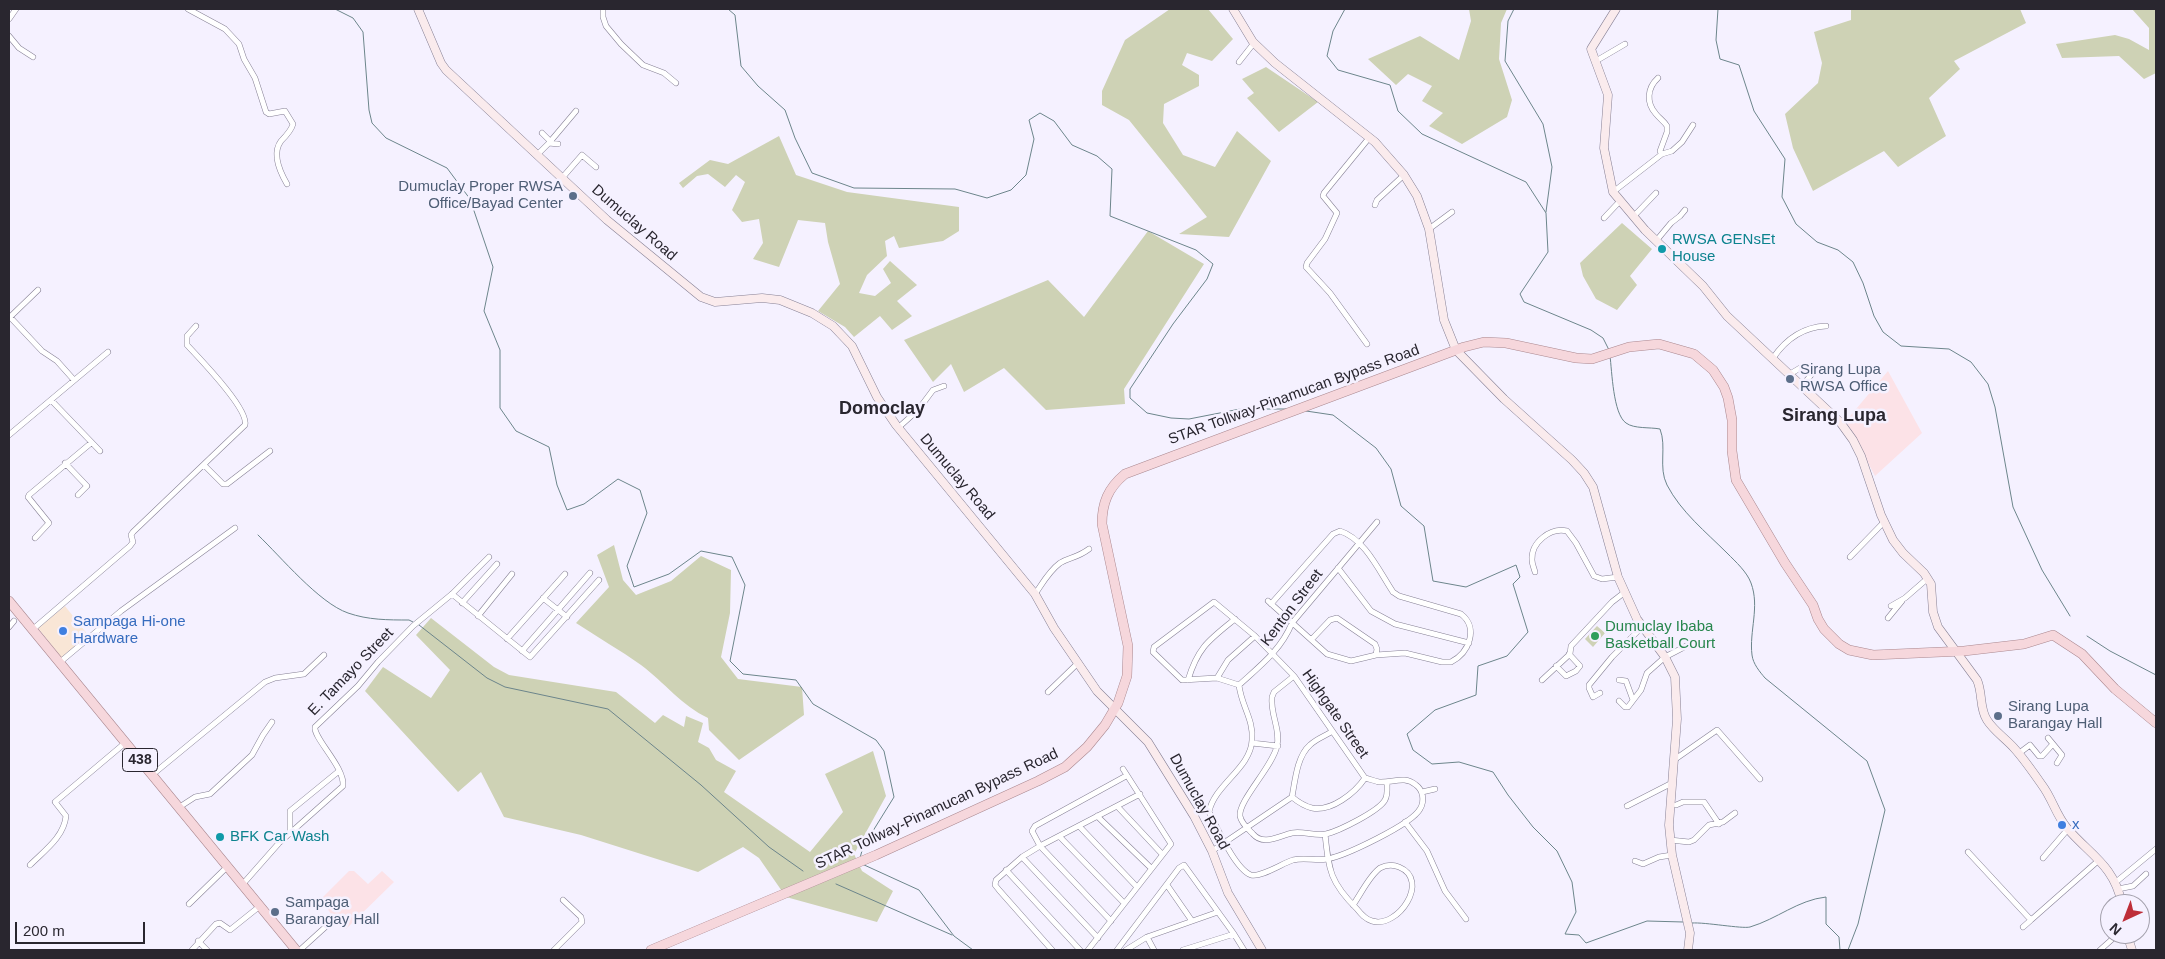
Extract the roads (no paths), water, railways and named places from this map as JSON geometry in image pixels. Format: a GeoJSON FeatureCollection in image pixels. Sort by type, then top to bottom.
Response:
{"type":"FeatureCollection","features":[{"type":"Feature","properties":{"kind":"main road","name":"STAR Tollway-Pinamucan Bypass Road"},"geometry":{"type":"LineString","coordinates":[[651,950],[852,866],[1065,767],[1093,741],[1121,697],[1127,676],[1128,646],[1102,524],[1105,499],[1118,480],[1133,470],[1474,344],[1494,342],[1515,344],[1576,358],[1592,359],[1629,347],[1659,344],[1694,354],[1713,370],[1724,387],[1728,398],[1736,480],[1785,563],[1814,605],[1818,619],[1831,638],[1849,650],[1859,654],[1873,655],[1956,651],[2024,644],[2053,635],[2082,654],[2115,689],[2156,723]]}},
{"type":"Feature","properties":{"kind":"main road","name":"438"},"geometry":{"type":"LineString","coordinates":[[9,601],[17,618],[32,630],[296,950]]}},
{"type":"Feature","properties":{"kind":"street"},"geometry":{"type":"LineString","coordinates":[[9,19],[16,9]]}},
{"type":"Feature","properties":{"kind":"street"},"geometry":{"type":"LineString","coordinates":[[188,9],[224,29],[239,44],[244,59],[256,78],[266,112],[269,114],[284,111],[289,116],[293,124],[292,128],[280,144],[277,153],[282,175],[287,184]]}},
{"type":"Feature","properties":{"kind":"street","name":"Dumuclay Road"},"geometry":{"type":"LineString","coordinates":[[418,9],[437,54],[446,70],[607,220],[701,297],[715,302],[762,298],[780,300],[812,314],[833,326],[852,346],[877,397],[899,428],[1035,594],[1054,628],[1097,691],[1153,750],[1194,816],[1212,851],[1228,893],[1262,950]]}},
{"type":"Feature","properties":{"kind":"street"},"geometry":{"type":"LineString","coordinates":[[603,9],[602,17],[606,26],[622,44],[643,64],[664,74],[676,83]]}},
{"type":"Feature","properties":{"kind":"street"},"geometry":{"type":"LineString","coordinates":[[1233,9],[1254,43],[1275,63],[1369,138],[1404,175],[1417,196],[1429,229],[1444,320],[1456,350],[1480,376],[1584,473],[1593,487],[1618,577],[1642,627],[1665,657],[1675,676],[1678,702],[1669,826],[1672,855],[1690,933],[1688,950]]}},
{"type":"Feature","properties":{"kind":"street"},"geometry":{"type":"LineString","coordinates":[[1616,9],[1591,49],[1608,94],[1604,148],[1613,192],[1633,217],[1703,286],[1727,316],[1840,422],[1853,440],[1862,456],[1884,522],[1898,547],[1928,578],[1933,589],[1935,621],[1981,688],[1982,705],[1987,720],[2018,754],[2048,794],[2068,829],[2100,860],[2117,886],[2119,894]]}},
{"type":"Feature","properties":{"kind":"street"},"geometry":{"type":"LineString","coordinates":[[9,36],[19,48],[33,57]]}},
{"type":"Feature","properties":{"kind":"street"},"geometry":{"type":"LineString","coordinates":[[1239,62],[1254,43]]}},
{"type":"Feature","properties":{"kind":"street"},"geometry":{"type":"LineString","coordinates":[[1596,61],[1625,44]]}},
{"type":"Feature","properties":{"kind":"street"},"geometry":{"type":"LineString","coordinates":[[1658,78],[1652,83],[1649,93],[1652,109],[1667,126],[1668,132],[1660,151],[1662,154]]}},
{"type":"Feature","properties":{"kind":"street"},"geometry":{"type":"LineString","coordinates":[[537,155],[576,111]]}},
{"type":"Feature","properties":{"kind":"street"},"geometry":{"type":"LineString","coordinates":[[1613,192],[1662,154],[1676,147],[1693,125]]}},
{"type":"Feature","properties":{"kind":"street"},"geometry":{"type":"LineString","coordinates":[[542,133],[549,142],[558,144]]}},
{"type":"Feature","properties":{"kind":"street"},"geometry":{"type":"LineString","coordinates":[[1367,344],[1330,293],[1306,267],[1306,263],[1325,239],[1334,222],[1336,213],[1323,196],[1324,193],[1369,138]]}},
{"type":"Feature","properties":{"kind":"street"},"geometry":{"type":"LineString","coordinates":[[562,178],[582,155],[596,167]]}},
{"type":"Feature","properties":{"kind":"street"},"geometry":{"type":"LineString","coordinates":[[1375,205],[1377,200],[1404,175]]}},
{"type":"Feature","properties":{"kind":"street"},"geometry":{"type":"LineString","coordinates":[[1633,217],[1656,193]]}},
{"type":"Feature","properties":{"kind":"street"},"geometry":{"type":"LineString","coordinates":[[1604,218],[1620,201]]}},
{"type":"Feature","properties":{"kind":"street"},"geometry":{"type":"LineString","coordinates":[[1656,241],[1685,210]]}},
{"type":"Feature","properties":{"kind":"street"},"geometry":{"type":"LineString","coordinates":[[1429,229],[1452,212]]}},
{"type":"Feature","properties":{"kind":"street"},"geometry":{"type":"LineString","coordinates":[[38,290],[10,314],[42,351],[57,361],[74,380]]}},
{"type":"Feature","properties":{"kind":"street"},"geometry":{"type":"LineString","coordinates":[[32,630],[130,546],[133,542],[131,535],[133,532],[241,429],[246,420],[231,396],[187,345],[187,336],[196,326]]}},
{"type":"Feature","properties":{"kind":"street"},"geometry":{"type":"LineString","coordinates":[[1773,358],[1781,346],[1810,327],[1826,326]]}},
{"type":"Feature","properties":{"kind":"street"},"geometry":{"type":"LineString","coordinates":[[9,435],[108,352]]}},
{"type":"Feature","properties":{"kind":"street"},"geometry":{"type":"LineString","coordinates":[[1790,374],[1800,368],[1808,367],[1811,370],[1811,375],[1802,386]]}},
{"type":"Feature","properties":{"kind":"street"},"geometry":{"type":"LineString","coordinates":[[899,428],[918,410],[933,390],[944,386]]}},
{"type":"Feature","properties":{"kind":"street"},"geometry":{"type":"LineString","coordinates":[[51,400],[100,451]]}},
{"type":"Feature","properties":{"kind":"street"},"geometry":{"type":"LineString","coordinates":[[35,538],[49,523],[28,497],[29,495],[65,463],[92,443]]}},
{"type":"Feature","properties":{"kind":"street"},"geometry":{"type":"LineString","coordinates":[[204,465],[223,484],[227,484],[270,451]]}},
{"type":"Feature","properties":{"kind":"street"},"geometry":{"type":"LineString","coordinates":[[65,463],[87,486],[78,494]]}},
{"type":"Feature","properties":{"kind":"street","name":"Kenton Street"},"geometry":{"type":"LineString","coordinates":[[1239,685],[1274,654],[1288,634],[1292,623],[1377,522]]}},
{"type":"Feature","properties":{"kind":"street"},"geometry":{"type":"LineString","coordinates":[[1850,557],[1884,522]]}},
{"type":"Feature","properties":{"kind":"street"},"geometry":{"type":"LineString","coordinates":[[59,663],[121,611],[235,528]]}},
{"type":"Feature","properties":{"kind":"street"},"geometry":{"type":"LineString","coordinates":[[1535,572],[1532,560],[1533,552],[1539,542],[1548,534],[1561,529],[1567,530],[1594,576],[1602,579],[1618,577]]}},
{"type":"Feature","properties":{"kind":"street"},"geometry":{"type":"LineString","coordinates":[[1340,531],[1348,533],[1360,543],[1393,592],[1398,596],[1461,614],[1467,619],[1471,626],[1469,643],[1457,659],[1451,662],[1442,662],[1405,654],[1376,655],[1351,661],[1327,654],[1270,603],[1333,534],[1340,531]]}},
{"type":"Feature","properties":{"kind":"street"},"geometry":{"type":"LineString","coordinates":[[1035,594],[1052,571],[1061,563],[1077,558],[1089,549]]}},
{"type":"Feature","properties":{"kind":"street"},"geometry":{"type":"LineString","coordinates":[[488,557],[452,594],[532,657],[599,580]]}},
{"type":"Feature","properties":{"kind":"street"},"geometry":{"type":"LineString","coordinates":[[462,603],[497,564]]}},
{"type":"Feature","properties":{"kind":"street"},"geometry":{"type":"LineString","coordinates":[[1338,568],[1371,611],[1395,624],[1469,643]]}},
{"type":"Feature","properties":{"kind":"street"},"geometry":{"type":"LineString","coordinates":[[522,651],[590,573]]}},
{"type":"Feature","properties":{"kind":"street"},"geometry":{"type":"LineString","coordinates":[[478,616],[512,574]]}},
{"type":"Feature","properties":{"kind":"street"},"geometry":{"type":"LineString","coordinates":[[507,639],[565,574]]}},
{"type":"Feature","properties":{"kind":"street"},"geometry":{"type":"LineString","coordinates":[[1888,618],[1902,601],[1928,578]]}},
{"type":"Feature","properties":{"kind":"street"},"geometry":{"type":"LineString","coordinates":[[1542,680],[1569,654],[1571,646],[1612,602],[1625,592]]}},
{"type":"Feature","properties":{"kind":"street","name":"E. Tamayo Street"},"geometry":{"type":"LineString","coordinates":[[340,771],[328,749],[316,733],[316,726],[358,686],[378,662],[427,614],[452,594]]}},
{"type":"Feature","properties":{"kind":"street"},"geometry":{"type":"LineString","coordinates":[[543,598],[567,617]]}},
{"type":"Feature","properties":{"kind":"street"},"geometry":{"type":"LineString","coordinates":[[1891,606],[1902,601]]}},
{"type":"Feature","properties":{"kind":"street","name":"Highgate Street"},"geometry":{"type":"LineString","coordinates":[[1188,680],[1182,680],[1175,675],[1152,650],[1214,602],[1255,636],[1294,676],[1311,698],[1331,732],[1364,778],[1388,782],[1406,779],[1416,785],[1422,792]]}},
{"type":"Feature","properties":{"kind":"street"},"geometry":{"type":"LineString","coordinates":[[9,627],[17,618]]}},
{"type":"Feature","properties":{"kind":"street"},"geometry":{"type":"LineString","coordinates":[[1312,639],[1330,620],[1337,618],[1375,644],[1378,649],[1376,655]]}},
{"type":"Feature","properties":{"kind":"street"},"geometry":{"type":"LineString","coordinates":[[1235,619],[1207,642],[1197,655],[1188,680],[1217,678],[1239,685],[1241,699],[1252,727],[1252,743],[1246,757],[1211,803],[1209,812],[1224,841],[1243,869],[1251,875],[1258,875],[1280,864],[1296,859],[1328,859],[1364,845],[1405,822],[1420,808],[1423,801],[1422,792],[1435,789]]}},
{"type":"Feature","properties":{"kind":"street"},"geometry":{"type":"LineString","coordinates":[[1600,692],[1593,697],[1589,685],[1612,657],[1642,627]]}},
{"type":"Feature","properties":{"kind":"street"},"geometry":{"type":"LineString","coordinates":[[1217,678],[1228,660],[1255,636]]}},
{"type":"Feature","properties":{"kind":"street"},"geometry":{"type":"LineString","coordinates":[[1619,701],[1626,708],[1641,691],[1646,675],[1665,657],[1694,642]]}},
{"type":"Feature","properties":{"kind":"street"},"geometry":{"type":"LineString","coordinates":[[1556,666],[1566,676],[1576,671],[1580,666],[1569,654]]}},
{"type":"Feature","properties":{"kind":"street"},"geometry":{"type":"LineString","coordinates":[[152,776],[265,682],[304,674],[324,655]]}},
{"type":"Feature","properties":{"kind":"street"},"geometry":{"type":"LineString","coordinates":[[1048,692],[1078,663]]}},
{"type":"Feature","properties":{"kind":"street"},"geometry":{"type":"LineString","coordinates":[[1294,676],[1274,692],[1272,698],[1278,746],[1271,761],[1241,808],[1240,819],[1246,827],[1255,837],[1265,840],[1294,833],[1325,834],[1353,823],[1383,803],[1387,794],[1388,782]]}},
{"type":"Feature","properties":{"kind":"street"},"geometry":{"type":"LineString","coordinates":[[1619,680],[1626,681],[1633,700]]}},
{"type":"Feature","properties":{"kind":"street"},"geometry":{"type":"LineString","coordinates":[[178,808],[195,797],[210,794],[252,755],[272,722]]}},
{"type":"Feature","properties":{"kind":"street"},"geometry":{"type":"LineString","coordinates":[[1674,760],[1716,730],[1760,779]]}},
{"type":"Feature","properties":{"kind":"street"},"geometry":{"type":"LineString","coordinates":[[1212,851],[1224,841],[1292,797],[1298,768],[1304,751],[1311,744],[1331,732]]}},
{"type":"Feature","properties":{"kind":"street"},"geometry":{"type":"LineString","coordinates":[[2048,738],[2062,755],[2057,763]]}},
{"type":"Feature","properties":{"kind":"street"},"geometry":{"type":"LineString","coordinates":[[30,865],[55,842],[65,823],[66,816],[55,802],[126,743]]}},
{"type":"Feature","properties":{"kind":"street"},"geometry":{"type":"LineString","coordinates":[[1252,743],[1278,746]]}},
{"type":"Feature","properties":{"kind":"street"},"geometry":{"type":"LineString","coordinates":[[2018,754],[2029,745],[2040,756],[2053,744]]}},
{"type":"Feature","properties":{"kind":"street"},"geometry":{"type":"LineString","coordinates":[[1088,950],[1150,868],[1171,844],[1123,769]]}},
{"type":"Feature","properties":{"kind":"street"},"geometry":{"type":"LineString","coordinates":[[242,885],[290,834],[343,786],[340,771],[290,810],[290,834]]}},
{"type":"Feature","properties":{"kind":"street"},"geometry":{"type":"LineString","coordinates":[[1111,921],[1040,846],[1032,833],[1035,826],[1126,776]]}},
{"type":"Feature","properties":{"kind":"street"},"geometry":{"type":"LineString","coordinates":[[1292,797],[1303,805],[1313,808],[1329,806],[1350,795],[1364,778]]}},
{"type":"Feature","properties":{"kind":"street"},"geometry":{"type":"LineString","coordinates":[[1627,806],[1672,783]]}},
{"type":"Feature","properties":{"kind":"street"},"geometry":{"type":"LineString","coordinates":[[1052,950],[996,886],[996,880],[1022,857],[1040,846],[1140,794]]}},
{"type":"Feature","properties":{"kind":"street"},"geometry":{"type":"LineString","coordinates":[[1676,805],[1683,802],[1704,802],[1719,824]]}},
{"type":"Feature","properties":{"kind":"street"},"geometry":{"type":"LineString","coordinates":[[1117,806],[1162,854]]}},
{"type":"Feature","properties":{"kind":"street"},"geometry":{"type":"LineString","coordinates":[[1670,840],[1689,842],[1694,840],[1709,825],[1719,824],[1735,813]]}},
{"type":"Feature","properties":{"kind":"street"},"geometry":{"type":"LineString","coordinates":[[1097,816],[1150,868]]}},
{"type":"Feature","properties":{"kind":"street"},"geometry":{"type":"LineString","coordinates":[[1405,822],[1427,851],[1445,891],[1466,919]]}},
{"type":"Feature","properties":{"kind":"street"},"geometry":{"type":"LineString","coordinates":[[1079,826],[1136,886]]}},
{"type":"Feature","properties":{"kind":"street"},"geometry":{"type":"LineString","coordinates":[[2044,858],[2068,829]]}},
{"type":"Feature","properties":{"kind":"street"},"geometry":{"type":"LineString","coordinates":[[1325,834],[1332,879],[1341,893],[1364,918],[1372,922],[1383,922],[1392,917],[1404,905],[1412,890],[1412,880],[1406,871],[1399,867],[1389,865],[1381,868],[1375,873],[1353,905]]}},
{"type":"Feature","properties":{"kind":"street"},"geometry":{"type":"LineString","coordinates":[[1060,837],[1124,903]]}},
{"type":"Feature","properties":{"kind":"street"},"geometry":{"type":"LineString","coordinates":[[2117,886],[2156,849]]}},
{"type":"Feature","properties":{"kind":"street"},"geometry":{"type":"LineString","coordinates":[[1968,852],[2031,920]]}},
{"type":"Feature","properties":{"kind":"street"},"geometry":{"type":"LineString","coordinates":[[1635,861],[1643,864],[1672,855]]}},
{"type":"Feature","properties":{"kind":"street"},"geometry":{"type":"LineString","coordinates":[[1022,857],[1098,938]]}},
{"type":"Feature","properties":{"kind":"street"},"geometry":{"type":"LineString","coordinates":[[2024,927],[2100,860]]}},
{"type":"Feature","properties":{"kind":"street"},"geometry":{"type":"LineString","coordinates":[[1117,950],[1179,868],[1185,865],[1244,950]]}},
{"type":"Feature","properties":{"kind":"street"},"geometry":{"type":"LineString","coordinates":[[189,904],[227,867]]}},
{"type":"Feature","properties":{"kind":"street"},"geometry":{"type":"LineString","coordinates":[[1006,870],[1080,950]]}},
{"type":"Feature","properties":{"kind":"street"},"geometry":{"type":"LineString","coordinates":[[2117,886],[2133,886],[2146,874]]}},
{"type":"Feature","properties":{"kind":"street"},"geometry":{"type":"LineString","coordinates":[[1167,885],[1192,921]]}},
{"type":"Feature","properties":{"kind":"street"},"geometry":{"type":"LineString","coordinates":[[554,950],[582,922],[581,917],[563,900]]}},
{"type":"Feature","properties":{"kind":"street"},"geometry":{"type":"LineString","coordinates":[[192,950],[198,941],[218,923],[230,930],[260,906]]}},
{"type":"Feature","properties":{"kind":"street"},"geometry":{"type":"LineString","coordinates":[[1126,950],[1147,937],[1218,912]]}},
{"type":"Feature","properties":{"kind":"street"},"geometry":{"type":"LineString","coordinates":[[300,950],[332,921]]}},
{"type":"Feature","properties":{"kind":"street"},"geometry":{"type":"LineString","coordinates":[[1183,950],[1234,934]]}},
{"type":"Feature","properties":{"kind":"street"},"geometry":{"type":"LineString","coordinates":[[1147,937],[1154,950]]}},
{"type":"Feature","properties":{"kind":"street"},"geometry":{"type":"LineString","coordinates":[[198,941],[207,950]]}},
{"type":"Feature","properties":{"kind":"waterway"},"geometry":{"type":"LineString","coordinates":[[335,9],[353,18],[363,32],[369,110],[372,123],[386,138],[447,168],[470,199],[493,267],[484,311],[500,350],[500,408],[516,431],[549,447],[557,485],[567,510],[584,504],[618,479],[640,490],[647,513],[627,566],[634,587],[669,574],[701,551],[732,557],[745,585],[730,661],[743,674],[796,680],[813,704],[876,740],[884,751],[894,797],[863,847],[860,858]]}},
{"type":"Feature","properties":{"kind":"waterway"},"geometry":{"type":"LineString","coordinates":[[728,9],[735,15],[741,66],[758,86],[785,110],[795,138],[812,173],[854,188],[955,189],[987,198],[1011,190],[1026,175],[1034,139],[1029,120],[1040,113],[1054,121],[1072,145],[1097,156],[1112,169],[1110,216],[1196,250],[1213,264],[1207,279],[1173,324],[1130,389],[1130,398],[1147,413],[1171,418],[1189,419],[1240,409],[1288,409]]}},
{"type":"Feature","properties":{"kind":"waterway"},"geometry":{"type":"LineString","coordinates":[[1345,9],[1333,31],[1327,56],[1338,70],[1390,85],[1398,111],[1422,134],[1526,182],[1546,213],[1548,252],[1520,294],[1524,302],[1591,330],[1603,338],[1609,350]]}},
{"type":"Feature","properties":{"kind":"waterway"},"geometry":{"type":"LineString","coordinates":[[1514,9],[1508,21],[1505,61],[1543,124],[1552,167],[1546,212]]}},
{"type":"Feature","properties":{"kind":"waterway"},"geometry":{"type":"LineString","coordinates":[[1718,9],[1716,40],[1720,59],[1739,65],[1754,111],[1785,159],[1782,197],[1796,224],[1817,242],[1838,250],[1853,262],[1863,283],[1874,316],[1883,332],[1901,346],[1949,349],[1971,362],[1988,384],[1995,407],[2013,507],[2042,570],[2070,616]]}},
{"type":"Feature","properties":{"kind":"waterway"},"geometry":{"type":"LineString","coordinates":[[1610,356],[1616,402],[1622,418],[1629,425],[1660,429],[1663,443],[1663,471],[1667,485],[1679,504],[1744,571],[1751,583],[1755,601],[1751,646],[1757,668],[1765,678],[1867,761],[1885,810],[1858,924],[1848,950]]}},
{"type":"Feature","properties":{"kind":"waterway"},"geometry":{"type":"LineString","coordinates":[[1306,411],[1333,415],[1376,448],[1391,469],[1401,506],[1424,526],[1433,581],[1466,587],[1516,565],[1520,577],[1513,584],[1528,632],[1507,656],[1478,666],[1476,695],[1435,710],[1407,734],[1413,750],[1432,764],[1459,762],[1493,772],[1533,827],[1557,851],[1572,882],[1576,912],[1565,934],[1579,935],[1586,943],[1647,921],[1683,922]]}},
{"type":"Feature","properties":{"kind":"waterway"},"geometry":{"type":"LineString","coordinates":[[258,535],[313,590],[337,608],[363,617],[409,620],[413,622]]}},
{"type":"Feature","properties":{"kind":"waterway"},"geometry":{"type":"LineString","coordinates":[[419,625],[487,678],[505,687],[608,709],[701,785],[769,847],[803,871]]}},
{"type":"Feature","properties":{"kind":"waterway"},"geometry":{"type":"LineString","coordinates":[[2087,636],[2110,651],[2156,675]]}},
{"type":"Feature","properties":{"kind":"waterway"},"geometry":{"type":"LineString","coordinates":[[862,864],[919,890],[954,936],[973,950]]}},
{"type":"Feature","properties":{"kind":"waterway"},"geometry":{"type":"LineString","coordinates":[[836,884],[952,935]]}},
{"type":"Feature","properties":{"kind":"waterway"},"geometry":{"type":"LineString","coordinates":[[1692,923],[1750,927],[1806,902],[1826,897],[1826,924],[1839,937],[1840,950]]}},
{"type":"Feature","properties":{"kind":"place","name":"Dumuclay Proper RWSA Office/Bayad Center"},"geometry":{"type":"Point","coordinates":[573,196]}},
{"type":"Feature","properties":{"kind":"place","name":"RWSA GENsEt House"},"geometry":{"type":"Point","coordinates":[1662,249]}},
{"type":"Feature","properties":{"kind":"place","name":"Sirang Lupa RWSA Office"},"geometry":{"type":"Point","coordinates":[1790,379]}},
{"type":"Feature","properties":{"kind":"place","name":"Sampaga Hi-one Hardware"},"geometry":{"type":"Point","coordinates":[63,631]}},
{"type":"Feature","properties":{"kind":"place","name":"Dumuclay Ibaba Basketball Court"},"geometry":{"type":"Point","coordinates":[1595,636]}},
{"type":"Feature","properties":{"kind":"place","name":"Sirang Lupa Barangay Hall"},"geometry":{"type":"Point","coordinates":[1998,716]}},
{"type":"Feature","properties":{"kind":"place","name":"x"},"geometry":{"type":"Point","coordinates":[2062,825]}},
{"type":"Feature","properties":{"kind":"place","name":"BFK Car Wash"},"geometry":{"type":"Point","coordinates":[220,837]}},
{"type":"Feature","properties":{"kind":"place","name":"Sampaga Barangay Hall"},"geometry":{"type":"Point","coordinates":[275,912]}},
{"type":"Feature","properties":{"kind":"district","name":"Domoclay"},"geometry":{"type":"Point","coordinates":[882,409]}},
{"type":"Feature","properties":{"kind":"district","name":"Sirang Lupa"},"geometry":{"type":"Point","coordinates":[1834,416]}}]}
